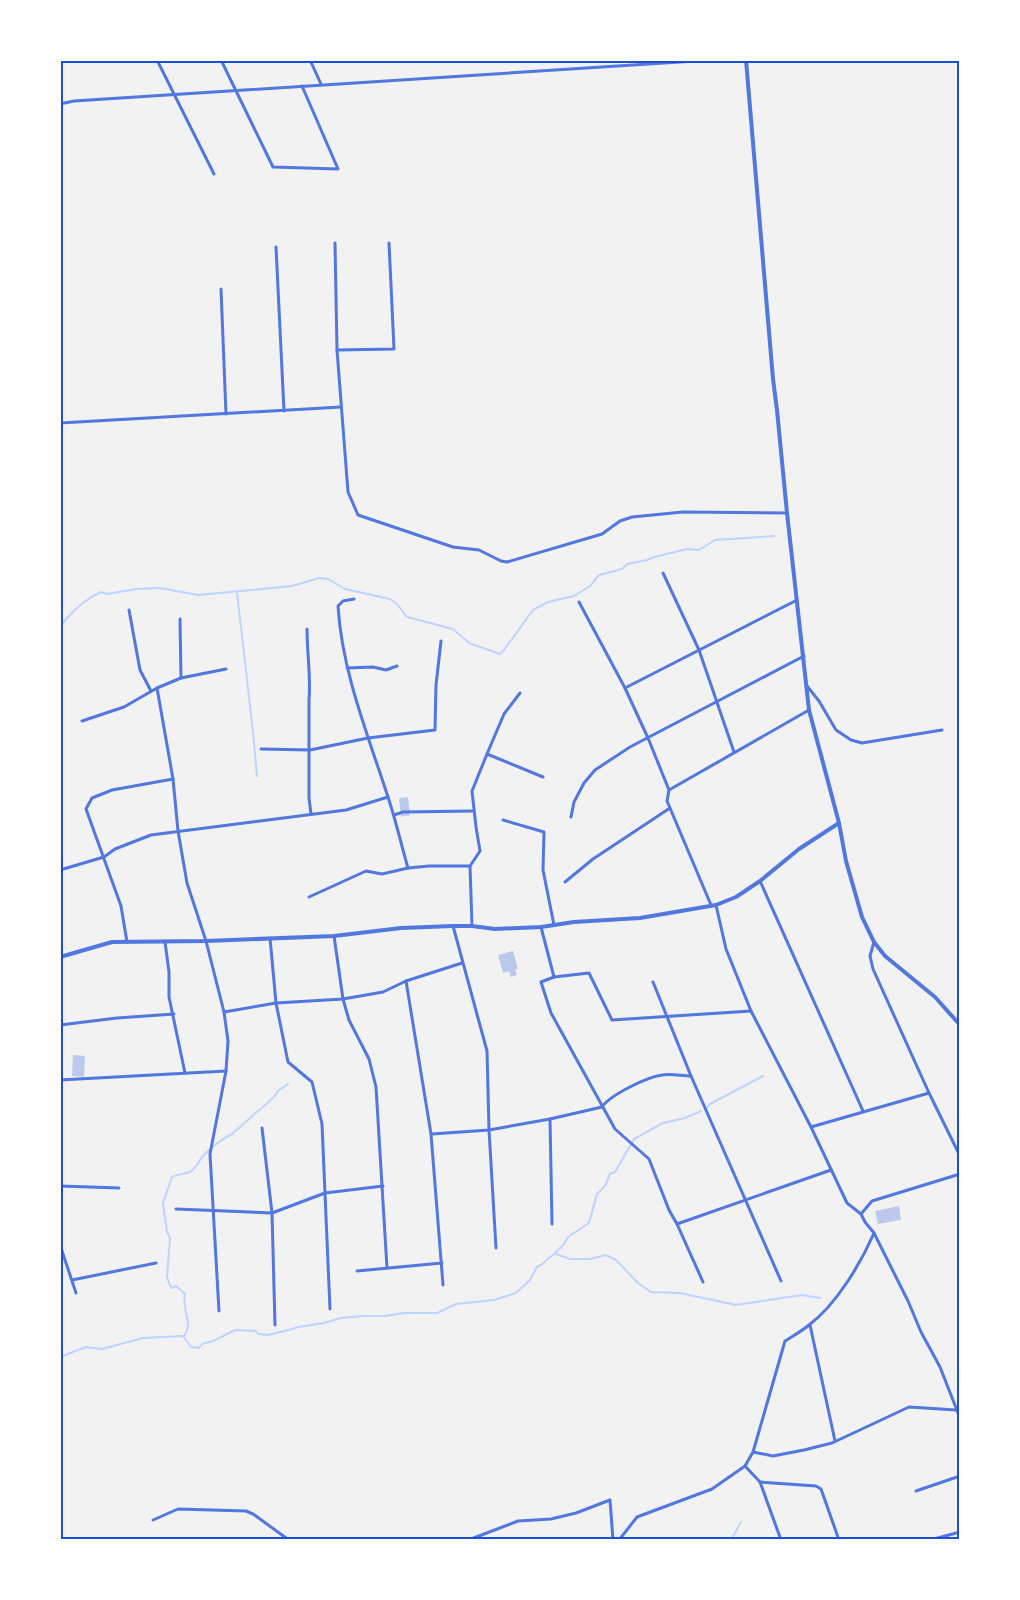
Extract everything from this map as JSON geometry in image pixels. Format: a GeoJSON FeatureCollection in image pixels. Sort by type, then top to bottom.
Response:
{"type":"FeatureCollection","features":[{"type":"Feature","properties":{"kind":"street"},"geometry":{"type":"LineString","coordinates":[[157,60],[214,174]]}},
{"type":"Feature","properties":{"kind":"street"},"geometry":{"type":"LineString","coordinates":[[221,60],[273,167],[338,170],[302,86]]}},
{"type":"Feature","properties":{"kind":"street"},"geometry":{"type":"LineString","coordinates":[[310,60],[321,84]]}},
{"type":"Feature","properties":{"kind":"street"},"geometry":{"type":"LineString","coordinates":[[60,104],[74,101],[321,84],[711,60]]}},
{"type":"Feature","properties":{"kind":"street"},"geometry":{"type":"LineString","coordinates":[[746,60],[772,367],[809,710],[862,917],[874,942],[885,956],[935,997],[960,1025]]}},
{"type":"Feature","properties":{"kind":"street"},"geometry":{"type":"LineString","coordinates":[[335,243],[337,350],[348,492],[358,515],[453,547],[479,550],[507,562],[602,534],[620,521],[632,517],[682,512],[787,513]]}},
{"type":"Feature","properties":{"kind":"street"},"geometry":{"type":"LineString","coordinates":[[337,350],[394,349],[389,243]]}},
{"type":"Feature","properties":{"kind":"street"},"geometry":{"type":"LineString","coordinates":[[276,247],[284,411]]}},
{"type":"Feature","properties":{"kind":"street"},"geometry":{"type":"LineString","coordinates":[[221,289],[226,414]]}},
{"type":"Feature","properties":{"kind":"street"},"geometry":{"type":"LineString","coordinates":[[60,423],[341,407]]}},
{"type":"Feature","properties":{"kind":"street"},"geometry":{"type":"LineString","coordinates":[[663,573],[699,650],[734,752]]}},
{"type":"Feature","properties":{"kind":"street"},"geometry":{"type":"LineString","coordinates":[[354,598],[343,601],[338,606],[340,633],[347,668],[394,815],[408,868]]}},
{"type":"Feature","properties":{"kind":"street"},"geometry":{"type":"LineString","coordinates":[[625,687],[797,600]]}},
{"type":"Feature","properties":{"kind":"street"},"geometry":{"type":"LineString","coordinates":[[579,602],[625,687],[648,738],[669,790],[667,801],[713,905],[726,949],[751,1011],[847,1203],[861,1214],[874,1233],[940,1367],[960,1418]]}},
{"type":"Feature","properties":{"kind":"street"},"geometry":{"type":"LineString","coordinates":[[129,610],[140,670],[152,691]]}},
{"type":"Feature","properties":{"kind":"street"},"geometry":{"type":"LineString","coordinates":[[180,619],[181,678]]}},
{"type":"Feature","properties":{"kind":"street"},"geometry":{"type":"LineString","coordinates":[[307,629],[311,814]]}},
{"type":"Feature","properties":{"kind":"street"},"geometry":{"type":"LineString","coordinates":[[261,749],[310,750],[368,738],[435,730],[435,685],[441,641]]}},
{"type":"Feature","properties":{"kind":"street"},"geometry":{"type":"LineString","coordinates":[[571,818],[574,802],[584,783],[596,770],[630,747],[804,656]]}},
{"type":"Feature","properties":{"kind":"street"},"geometry":{"type":"LineString","coordinates":[[347,668],[373,667],[386,670],[397,666]]}},
{"type":"Feature","properties":{"kind":"street"},"geometry":{"type":"LineString","coordinates":[[82,722],[124,707],[157,688],[181,678],[226,669]]}},
{"type":"Feature","properties":{"kind":"street"},"geometry":{"type":"LineString","coordinates":[[807,686],[836,730],[862,744],[942,730]]}},
{"type":"Feature","properties":{"kind":"street"},"geometry":{"type":"LineString","coordinates":[[157,688],[173,779],[178,831],[187,883],[206,941],[224,1012],[228,1041],[226,1071],[210,1154],[219,1311]]}},
{"type":"Feature","properties":{"kind":"street"},"geometry":{"type":"LineString","coordinates":[[472,926],[470,866],[480,851],[472,791],[504,714],[520,693]]}},
{"type":"Feature","properties":{"kind":"street"},"geometry":{"type":"LineString","coordinates":[[669,790],[809,710]]}},
{"type":"Feature","properties":{"kind":"street"},"geometry":{"type":"LineString","coordinates":[[487,754],[543,777]]}},
{"type":"Feature","properties":{"kind":"street"},"geometry":{"type":"LineString","coordinates":[[127,942],[121,906],[86,809],[92,798],[112,790],[173,779]]}},
{"type":"Feature","properties":{"kind":"street"},"geometry":{"type":"LineString","coordinates":[[60,870],[104,857],[115,849],[151,835],[346,810],[388,797]]}},
{"type":"Feature","properties":{"kind":"street"},"geometry":{"type":"LineString","coordinates":[[565,882],[593,859],[670,808]]}},
{"type":"Feature","properties":{"kind":"street"},"geometry":{"type":"LineString","coordinates":[[394,815],[403,812],[474,811]]}},
{"type":"Feature","properties":{"kind":"street"},"geometry":{"type":"LineString","coordinates":[[503,820],[544,832],[543,870],[554,925]]}},
{"type":"Feature","properties":{"kind":"street"},"geometry":{"type":"LineString","coordinates":[[60,957],[112,942],[334,936],[401,928],[453,926],[541,927],[574,921],[640,918],[713,905],[736,897],[760,881],[799,849],[839,823]]}},
{"type":"Feature","properties":{"kind":"street"},"geometry":{"type":"LineString","coordinates":[[309,897],[366,871],[382,874],[429,866],[470,866]]}},
{"type":"Feature","properties":{"kind":"street"},"geometry":{"type":"LineString","coordinates":[[760,881],[864,1111]]}},
{"type":"Feature","properties":{"kind":"street"},"geometry":{"type":"LineString","coordinates":[[453,926],[487,1051],[496,1248]]}},
{"type":"Feature","properties":{"kind":"street"},"geometry":{"type":"LineString","coordinates":[[541,927],[554,977]]}},
{"type":"Feature","properties":{"kind":"street"},"geometry":{"type":"LineString","coordinates":[[334,936],[343,999],[349,1020],[369,1059],[376,1087],[387,1268]]}},
{"type":"Feature","properties":{"kind":"street"},"geometry":{"type":"LineString","coordinates":[[270,938],[276,1003],[288,1062],[312,1082],[321,1124],[330,1309]]}},
{"type":"Feature","properties":{"kind":"street"},"geometry":{"type":"LineString","coordinates":[[165,942],[170,997],[185,1073]]}},
{"type":"Feature","properties":{"kind":"street"},"geometry":{"type":"LineString","coordinates":[[874,942],[870,956],[873,969],[960,1156]]}},
{"type":"Feature","properties":{"kind":"street"},"geometry":{"type":"LineString","coordinates":[[224,1012],[276,1003],[343,999],[383,992],[406,981],[462,963]]}},
{"type":"Feature","properties":{"kind":"street"},"geometry":{"type":"LineString","coordinates":[[703,1282],[669,1210],[650,1159],[615,1128],[602,1107],[551,1013],[541,982],[554,977],[588,973],[612,1020],[751,1011]]}},
{"type":"Feature","properties":{"kind":"street"},"geometry":{"type":"LineString","coordinates":[[406,981],[431,1134],[443,1285]]}},
{"type":"Feature","properties":{"kind":"street"},"geometry":{"type":"LineString","coordinates":[[652,982],[781,1281]]}},
{"type":"Feature","properties":{"kind":"street"},"geometry":{"type":"LineString","coordinates":[[60,1025],[174,1014]]}},
{"type":"Feature","properties":{"kind":"street"},"geometry":{"type":"LineString","coordinates":[[60,1080],[226,1071]]}},
{"type":"Feature","properties":{"kind":"street"},"geometry":{"type":"LineString","coordinates":[[431,1134],[489,1130],[550,1119],[602,1107],[606,1100],[646,1079],[663,1074],[691,1076]]}},
{"type":"Feature","properties":{"kind":"street"},"geometry":{"type":"LineString","coordinates":[[811,1127],[929,1093]]}},
{"type":"Feature","properties":{"kind":"street"},"geometry":{"type":"LineString","coordinates":[[550,1119],[552,1224]]}},
{"type":"Feature","properties":{"kind":"street"},"geometry":{"type":"LineString","coordinates":[[262,1128],[272,1213],[275,1325]]}},
{"type":"Feature","properties":{"kind":"street"},"geometry":{"type":"LineString","coordinates":[[677,1224],[831,1170]]}},
{"type":"Feature","properties":{"kind":"street"},"geometry":{"type":"LineString","coordinates":[[861,1214],[872,1201],[960,1174]]}},
{"type":"Feature","properties":{"kind":"street"},"geometry":{"type":"LineString","coordinates":[[60,1186],[119,1188]]}},
{"type":"Feature","properties":{"kind":"street"},"geometry":{"type":"LineString","coordinates":[[176,1209],[272,1213],[325,1193],[383,1186]]}},
{"type":"Feature","properties":{"kind":"street"},"geometry":{"type":"LineString","coordinates":[[619,1540],[637,1517],[712,1489],[745,1466],[753,1452],[785,1341],[810,1325],[834,1301],[867,1250],[874,1233]]}},
{"type":"Feature","properties":{"kind":"street"},"geometry":{"type":"LineString","coordinates":[[60,1245],[76,1293]]}},
{"type":"Feature","properties":{"kind":"street"},"geometry":{"type":"LineString","coordinates":[[72,1280],[156,1263]]}},
{"type":"Feature","properties":{"kind":"street"},"geometry":{"type":"LineString","coordinates":[[357,1271],[442,1263]]}},
{"type":"Feature","properties":{"kind":"street"},"geometry":{"type":"LineString","coordinates":[[810,1325],[835,1441]]}},
{"type":"Feature","properties":{"kind":"street"},"geometry":{"type":"LineString","coordinates":[[753,1452],[773,1456],[804,1450],[835,1441],[909,1407],[956,1410]]}},
{"type":"Feature","properties":{"kind":"street"},"geometry":{"type":"LineString","coordinates":[[745,1466],[760,1482],[781,1540]]}},
{"type":"Feature","properties":{"kind":"street"},"geometry":{"type":"LineString","coordinates":[[916,1491],[960,1476]]}},
{"type":"Feature","properties":{"kind":"street"},"geometry":{"type":"LineString","coordinates":[[760,1482],[816,1486],[821,1489],[839,1540]]}},
{"type":"Feature","properties":{"kind":"street"},"geometry":{"type":"LineString","coordinates":[[463,1540],[518,1521],[551,1520],[610,1500],[613,1540]]}},
{"type":"Feature","properties":{"kind":"street"},"geometry":{"type":"LineString","coordinates":[[153,1520],[178,1509],[246,1511],[289,1540]]}},
{"type":"Feature","properties":{"kind":"street"},"geometry":{"type":"LineString","coordinates":[[930,1540],[960,1532]]}},
{"type":"Feature","properties":{"kind":"building"},"geometry":{"type":"Polygon","coordinates":[[[408,797],[410,815],[401,817],[399,798],[408,797]]]}},
{"type":"Feature","properties":{"kind":"building"},"geometry":{"type":"Polygon","coordinates":[[[513,951],[518,969],[515,970],[517,975],[511,977],[509,971],[503,973],[498,955],[513,951]]]}},
{"type":"Feature","properties":{"kind":"building"},"geometry":{"type":"Polygon","coordinates":[[[73,1055],[85,1056],[84,1077],[72,1076],[73,1055]]]}},
{"type":"Feature","properties":{"kind":"building"},"geometry":{"type":"Polygon","coordinates":[[[899,1206],[901,1220],[878,1224],[875,1211],[899,1206]]]}},
{"type":"Feature","properties":{"kind":"waterway"},"geometry":{"type":"LineString","coordinates":[[60,627],[78,607],[101,592],[107,594],[160,588],[198,595],[292,586],[319,578],[328,579],[345,589],[390,599],[407,617],[453,629],[469,643],[500,654],[533,610],[548,602],[574,596],[590,586],[599,575],[654,557],[687,549],[699,550],[715,540],[774,536]]}},
{"type":"Feature","properties":{"kind":"waterway"},"geometry":{"type":"LineString","coordinates":[[237,592],[257,776]]}},
{"type":"Feature","properties":{"kind":"waterway"},"geometry":{"type":"LineString","coordinates":[[707,1108],[710,1104],[763,1076]]}},
{"type":"Feature","properties":{"kind":"waterway"},"geometry":{"type":"LineString","coordinates":[[184,1336],[188,1326],[185,1294],[176,1286],[171,1288],[167,1277],[170,1238],[163,1203],[172,1177],[193,1170],[211,1148],[232,1134],[288,1084]]}},
{"type":"Feature","properties":{"kind":"waterway"},"geometry":{"type":"LineString","coordinates":[[60,1357],[86,1347],[102,1349],[143,1338],[183,1336],[191,1347],[199,1348],[202,1344],[235,1330],[256,1331],[258,1334],[267,1335],[341,1318],[437,1313],[456,1304],[494,1300],[516,1293],[530,1280],[537,1267],[555,1253],[568,1237],[589,1223],[597,1194],[605,1186],[610,1174],[615,1172],[634,1139],[663,1123],[685,1118],[701,1111]]}},
{"type":"Feature","properties":{"kind":"waterway"},"geometry":{"type":"LineString","coordinates":[[556,1254],[570,1259],[590,1259],[606,1255],[616,1260],[638,1283],[651,1292],[680,1293],[736,1305],[802,1295],[820,1298]]}},
{"type":"Feature","properties":{"kind":"waterway"},"geometry":{"type":"LineString","coordinates":[[731,1540],[741,1522]]}}]}
